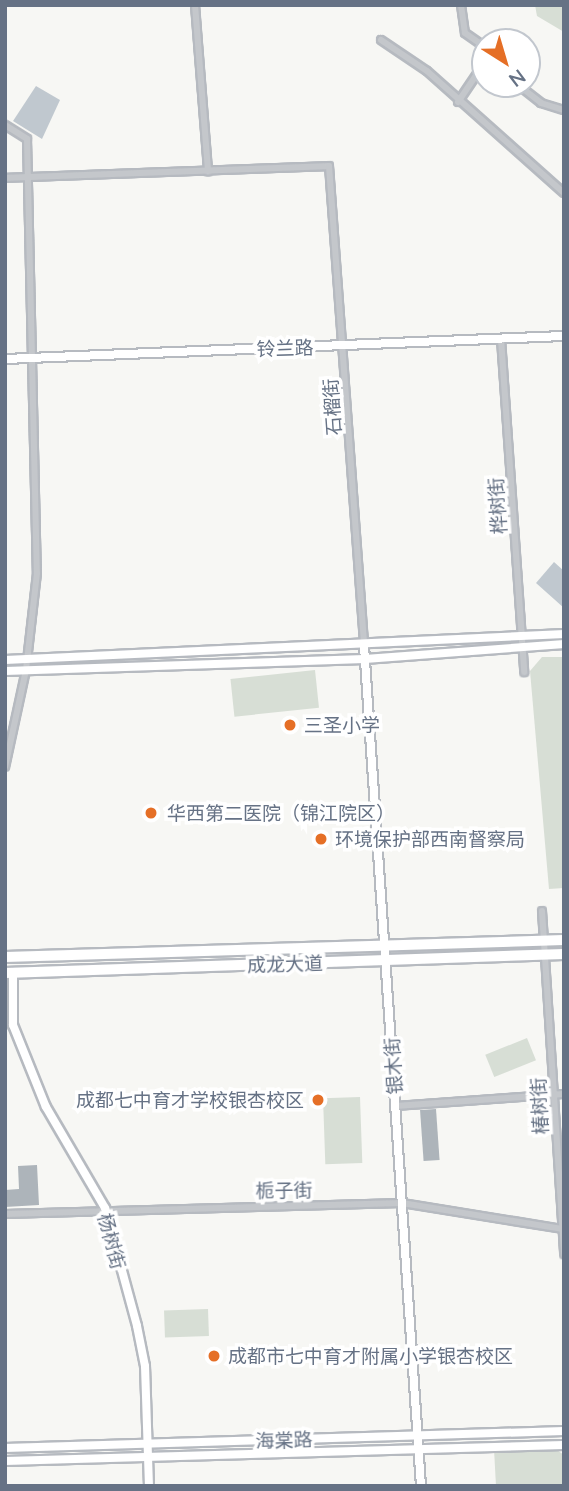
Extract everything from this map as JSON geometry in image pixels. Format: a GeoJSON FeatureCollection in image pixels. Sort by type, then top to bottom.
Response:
{"type":"FeatureCollection","features":[{"type":"Feature","properties":{"kind":"highway","name":"成龙大道"},"geometry":{"type":"LineString","coordinates":[[5,957],[564,940]]}},
{"type":"Feature","properties":{"kind":"highway","name":"成龙大道"},"geometry":{"type":"LineString","coordinates":[[9,973],[564,954]]}},
{"type":"Feature","properties":{"kind":"street"},"geometry":{"type":"LineString","coordinates":[[5,178],[208,171],[195,5]]}},
{"type":"Feature","properties":{"kind":"street"},"geometry":{"type":"LineString","coordinates":[[461,5],[465,33],[471,37]]}},
{"type":"Feature","properties":{"kind":"street"},"geometry":{"type":"LineString","coordinates":[[381,40],[427,71],[458,102],[564,193]]}},
{"type":"Feature","properties":{"kind":"street"},"geometry":{"type":"LineString","coordinates":[[458,102],[471,83]]}},
{"type":"Feature","properties":{"kind":"street"},"geometry":{"type":"LineString","coordinates":[[535,98],[541,103],[564,110]]}},
{"type":"Feature","properties":{"kind":"street"},"geometry":{"type":"LineString","coordinates":[[5,125],[27,139],[25,178],[37,573],[25,659],[26,670],[5,767]]}},
{"type":"Feature","properties":{"kind":"street","name":"石榴街"},"geometry":{"type":"LineString","coordinates":[[208,171],[329,166],[364,646]]}},
{"type":"Feature","properties":{"kind":"street","name":"铃兰路"},"geometry":{"type":"LineString","coordinates":[[5,359],[564,336]]}},
{"type":"Feature","properties":{"kind":"street","name":"桦树街"},"geometry":{"type":"LineString","coordinates":[[501,339],[524,672]]}},
{"type":"Feature","properties":{"kind":"street"},"geometry":{"type":"LineString","coordinates":[[5,660],[364,646],[564,634]]}},
{"type":"Feature","properties":{"kind":"street"},"geometry":{"type":"LineString","coordinates":[[5,671],[365,659],[564,644]]}},
{"type":"Feature","properties":{"kind":"street","name":"银木街"},"geometry":{"type":"LineString","coordinates":[[364,646],[421,1486]]}},
{"type":"Feature","properties":{"kind":"street"},"geometry":{"type":"LineString","coordinates":[[542,911],[547,955]]}},
{"type":"Feature","properties":{"kind":"street","name":"椿树街"},"geometry":{"type":"LineString","coordinates":[[547,955],[564,1254]]}},
{"type":"Feature","properties":{"kind":"street","name":"杨树街"},"geometry":{"type":"LineString","coordinates":[[9,973],[13,1025],[26,1060],[62,1137],[105,1208],[145,1366],[149,1486]]}},
{"type":"Feature","properties":{"kind":"street"},"geometry":{"type":"LineString","coordinates":[[396,1106],[564,1094]]}},
{"type":"Feature","properties":{"kind":"street","name":"栀子街"},"geometry":{"type":"LineString","coordinates":[[5,1214],[105,1208],[402,1203],[562,1229]]}},
{"type":"Feature","properties":{"kind":"street","name":"海棠路"},"geometry":{"type":"LineString","coordinates":[[5,1448],[564,1431]]}},
{"type":"Feature","properties":{"kind":"street","name":"海棠路"},"geometry":{"type":"LineString","coordinates":[[5,1461],[564,1445]]}},
{"type":"Feature","properties":{"kind":"shaded area"},"geometry":{"type":"Polygon","coordinates":[[[535,5],[564,5],[564,32],[537,16],[535,5]]]}},
{"type":"Feature","properties":{"kind":"shaded area"},"geometry":{"type":"Polygon","coordinates":[[[36,86],[60,100],[42,139],[13,121],[36,86]]]}},
{"type":"Feature","properties":{"kind":"shaded area"},"geometry":{"type":"Polygon","coordinates":[[[554,562],[564,571],[564,608],[536,583],[554,562]]]}},
{"type":"Feature","properties":{"kind":"shaded area"},"geometry":{"type":"Polygon","coordinates":[[[542,657],[564,657],[564,888],[549,889],[530,671],[542,657]]]}},
{"type":"Feature","properties":{"kind":"shaded area"},"geometry":{"type":"Polygon","coordinates":[[[315,670],[319,708],[234,717],[230,679],[315,670]]]}},
{"type":"Feature","properties":{"kind":"shaded area"},"geometry":{"type":"Polygon","coordinates":[[[527,1038],[536,1060],[494,1077],[485,1055],[527,1038]]]}},
{"type":"Feature","properties":{"kind":"shaded area"},"geometry":{"type":"Polygon","coordinates":[[[360,1097],[362,1163],[325,1164],[323,1098],[360,1097]]]}},
{"type":"Feature","properties":{"kind":"shaded area"},"geometry":{"type":"Polygon","coordinates":[[[208,1309],[209,1336],[165,1338],[164,1311],[208,1309]]]}},
{"type":"Feature","properties":{"kind":"shaded area"},"geometry":{"type":"Polygon","coordinates":[[[554,1448],[564,1455],[564,1486],[496,1486],[494,1449],[554,1448]]]}},
{"type":"Feature","properties":{"kind":"building"},"geometry":{"type":"Polygon","coordinates":[[[436,1109],[440,1160],[424,1161],[420,1110],[436,1109]]]}},
{"type":"Feature","properties":{"kind":"building"},"geometry":{"type":"Polygon","coordinates":[[[37,1165],[39,1205],[5,1207],[5,1190],[19,1189],[18,1166],[37,1165]]]}},
{"type":"Feature","properties":{"kind":"place","name":"三圣小学"},"geometry":{"type":"Point","coordinates":[290,725]}},
{"type":"Feature","properties":{"kind":"place","name":"华西第二医院（锦江院区）"},"geometry":{"type":"Point","coordinates":[151,813]}},
{"type":"Feature","properties":{"kind":"place","name":"环境保护部西南督察局"},"geometry":{"type":"Point","coordinates":[321,839]}},
{"type":"Feature","properties":{"kind":"place","name":"成都七中育才学校银杏校区"},"geometry":{"type":"Point","coordinates":[318,1100]}},
{"type":"Feature","properties":{"kind":"place","name":"成都市七中育才附属小学银杏校区"},"geometry":{"type":"Point","coordinates":[214,1356]}}]}
